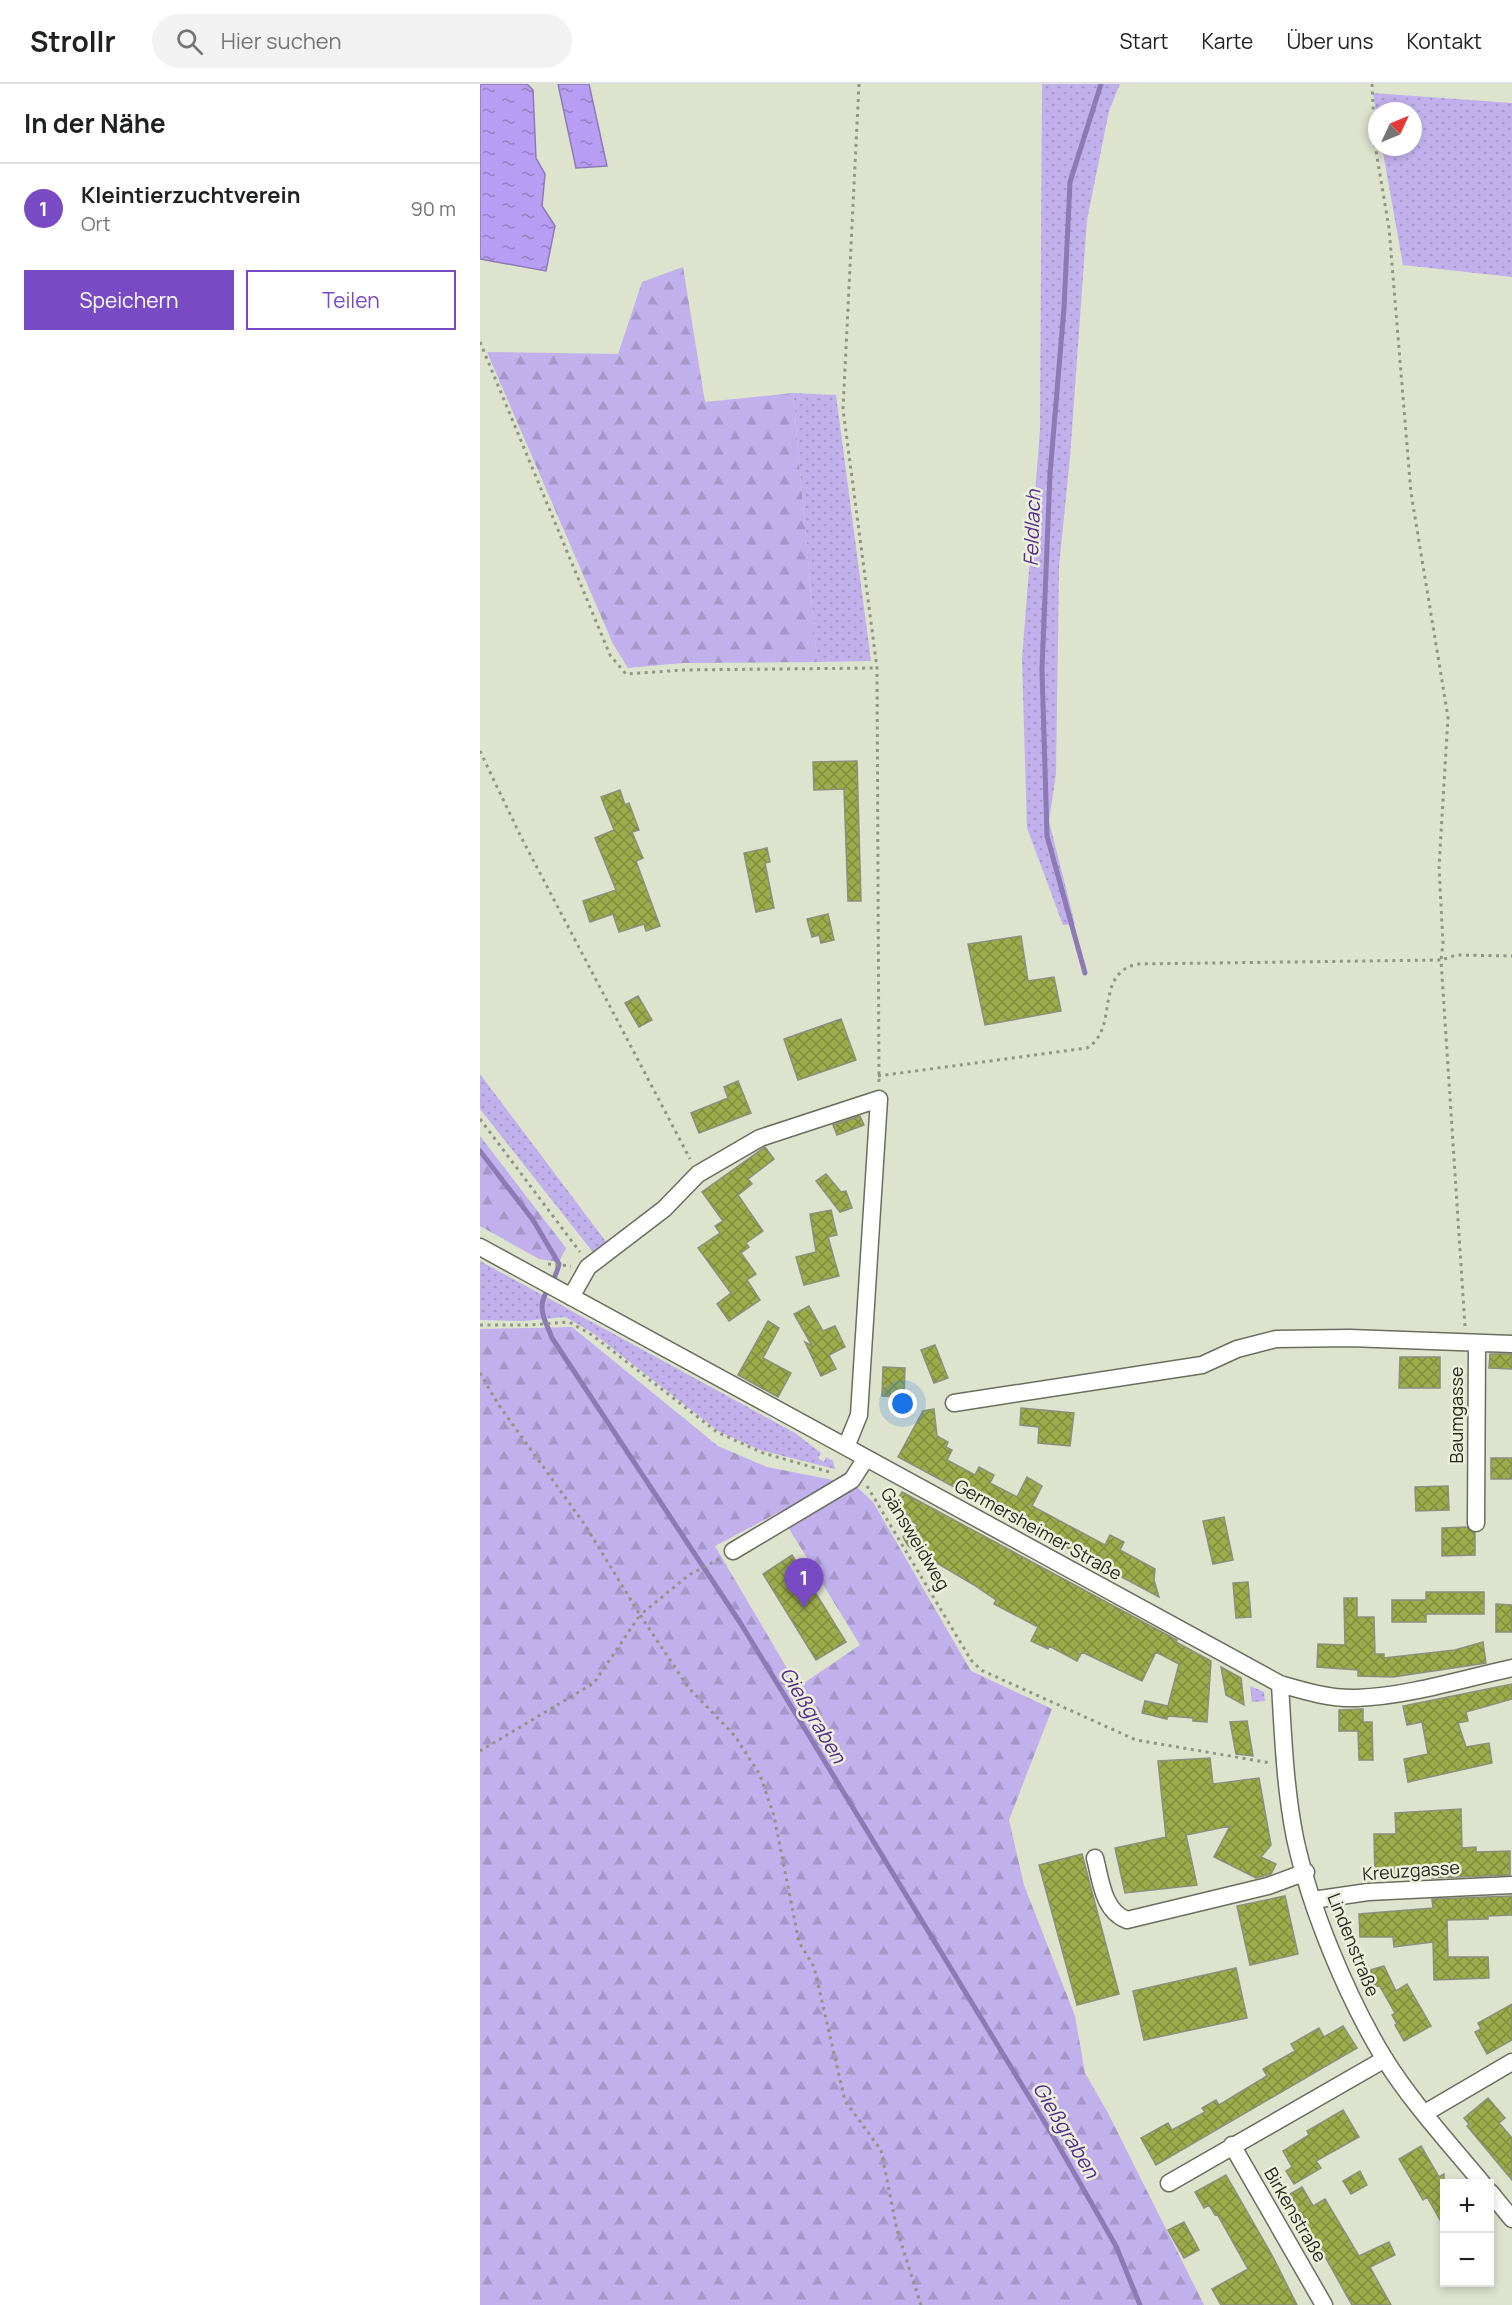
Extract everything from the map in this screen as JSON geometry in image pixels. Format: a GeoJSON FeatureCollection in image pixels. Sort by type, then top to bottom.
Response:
{"type":"FeatureCollection","features":[{"type":"Feature","properties":{"kind":"street"},"geometry":{"type":"LineString","coordinates":[[567,1295],[580,1267],[664,1209],[698,1174],[760,1138],[879,1100],[859,1415],[846,1447]]}},
{"type":"Feature","properties":{"kind":"street","name":"Germersheimer Straße"},"geometry":{"type":"LineString","coordinates":[[480,1247],[540,1272],[567,1295],[1280,1684],[1308,1692],[1355,1698],[1384,1696],[1512,1668]]}},
{"type":"Feature","properties":{"kind":"street"},"geometry":{"type":"LineString","coordinates":[[954,1403],[1202,1365],[1237,1349],[1276,1339],[1350,1338],[1471,1343]]}},
{"type":"Feature","properties":{"kind":"street","name":"Baumgasse"},"geometry":{"type":"LineString","coordinates":[[1476,1523],[1471,1343],[1512,1344]]}},
{"type":"Feature","properties":{"kind":"street"},"geometry":{"type":"LineString","coordinates":[[733,1551],[852,1480],[866,1458]]}},
{"type":"Feature","properties":{"kind":"street","name":"Lindenstraße"},"geometry":{"type":"LineString","coordinates":[[1280,1684],[1285,1765],[1295,1838],[1313,1900],[1352,1996],[1385,2059],[1479,2179]]}},
{"type":"Feature","properties":{"kind":"street"},"geometry":{"type":"LineString","coordinates":[[1095,1858],[1106,1899],[1116,1916],[1127,1920],[1275,1884],[1306,1872]]}},
{"type":"Feature","properties":{"kind":"street","name":"Kreuzgasse"},"geometry":{"type":"LineString","coordinates":[[1313,1900],[1368,1892],[1512,1885]]}},
{"type":"Feature","properties":{"kind":"street"},"geometry":{"type":"LineString","coordinates":[[1169,2183],[1385,2059]]}},
{"type":"Feature","properties":{"kind":"street"},"geometry":{"type":"LineString","coordinates":[[1425,2113],[1512,2062]]}},
{"type":"Feature","properties":{"kind":"street","name":"Birkenstraße"},"geometry":{"type":"LineString","coordinates":[[1232,2145],[1324,2305]]}},
{"type":"Feature","properties":{"kind":"street"},"geometry":{"type":"LineString","coordinates":[[1494,2197],[1512,2219]]}},
{"type":"Feature","properties":{"kind":"path"},"geometry":{"type":"LineString","coordinates":[[859,84],[843,409],[877,668],[879,1100]]}},
{"type":"Feature","properties":{"kind":"path"},"geometry":{"type":"LineString","coordinates":[[1372,84],[1375,145],[1391,251],[1411,493],[1448,717],[1439,867],[1442,960],[1471,1343]]}},
{"type":"Feature","properties":{"kind":"path"},"geometry":{"type":"LineString","coordinates":[[480,342],[610,655],[626,674],[684,670],[877,668]]}},
{"type":"Feature","properties":{"kind":"path"},"geometry":{"type":"LineString","coordinates":[[480,751],[519,835],[698,1174]]}},
{"type":"Feature","properties":{"kind":"path"},"geometry":{"type":"LineString","coordinates":[[878,1076],[1087,1048],[1099,1038],[1103,1030],[1112,981],[1122,970],[1137,964],[1442,960],[1456,955],[1512,956]]}},
{"type":"Feature","properties":{"kind":"path"},"geometry":{"type":"LineString","coordinates":[[480,1119],[579,1249],[580,1267],[540,1272]]}},
{"type":"Feature","properties":{"kind":"path","name":"Gänsweidweg"},"geometry":{"type":"LineString","coordinates":[[480,1325],[569,1322],[592,1335],[717,1432],[763,1454],[869,1487],[971,1660],[981,1670],[1136,1740],[1285,1765]]}},
{"type":"Feature","properties":{"kind":"path"},"geometry":{"type":"LineString","coordinates":[[480,1373],[498,1404],[585,1525],[640,1615],[688,1686],[735,1736],[760,1775],[774,1816],[799,1942],[814,1967],[845,2101],[881,2150],[897,2230],[921,2305]]}},
{"type":"Feature","properties":{"kind":"path"},"geometry":{"type":"LineString","coordinates":[[480,1751],[594,1683],[640,1615],[689,1575],[713,1562]]}},
{"type":"Feature","properties":{"kind":"green space"},"geometry":{"type":"Polygon","coordinates":[[[1042,84],[1120,84],[1109,111],[1087,220],[1070,457],[1059,567],[1056,774],[1049,821],[1075,924],[1063,925],[1027,828],[1022,659],[1040,430],[1042,84]]]}},
{"type":"Feature","properties":{"kind":"green space"},"geometry":{"type":"Polygon","coordinates":[[[1373,93],[1512,103],[1512,277],[1403,265],[1384,156],[1422,156],[1422,102],[1374,102],[1373,93]]]}},
{"type":"Feature","properties":{"kind":"green space"},"geometry":{"type":"Polygon","coordinates":[[[683,267],[705,402],[793,393],[817,662],[683,663],[628,668],[613,644],[487,352],[618,354],[642,282],[683,267]]]}},
{"type":"Feature","properties":{"kind":"green space"},"geometry":{"type":"Polygon","coordinates":[[[793,393],[836,395],[871,661],[817,662],[793,393]]]}},
{"type":"Feature","properties":{"kind":"green space"},"geometry":{"type":"Polygon","coordinates":[[[480,1074],[610,1247],[596,1256],[480,1109],[480,1074]]]}},
{"type":"Feature","properties":{"kind":"green space"},"geometry":{"type":"Polygon","coordinates":[[[480,1136],[566,1248],[559,1262],[539,1259],[480,1226],[480,1136]]]}},
{"type":"Feature","properties":{"kind":"green space"},"geometry":{"type":"Polygon","coordinates":[[[480,1261],[795,1433],[821,1453],[818,1458],[824,1462],[826,1457],[833,1461],[835,1469],[760,1450],[718,1431],[593,1333],[565,1317],[523,1321],[480,1320],[480,1261]]]}},
{"type":"Feature","properties":{"kind":"green space"},"geometry":{"type":"Polygon","coordinates":[[[572,1327],[718,1446],[767,1467],[838,1481],[715,1546],[798,1687],[860,1645],[788,1527],[857,1487],[873,1502],[971,1671],[1052,1709],[1009,1820],[1024,1885],[1075,2016],[1085,2073],[1108,2113],[1204,2305],[480,2305],[480,1329],[572,1327]]]}},
{"type":"Feature","properties":{"kind":"green space"},"geometry":{"type":"Polygon","coordinates":[[[1250,1686],[1264,1692],[1265,1701],[1252,1702],[1250,1686]]]}},
{"type":"Feature","properties":{"kind":"water"},"geometry":{"type":"Polygon","coordinates":[[[480,84],[527,84],[533,90],[536,158],[545,174],[542,206],[555,226],[546,271],[480,259],[480,84]]]}},
{"type":"Feature","properties":{"kind":"water"},"geometry":{"type":"Polygon","coordinates":[[[558,84],[589,84],[607,166],[576,168],[558,84]]]}},
{"type":"Feature","properties":{"kind":"building"},"geometry":{"type":"Polygon","coordinates":[[[857,761],[861,901],[848,901],[844,789],[814,790],[813,762],[857,761]]]}},
{"type":"Feature","properties":{"kind":"building"},"geometry":{"type":"Polygon","coordinates":[[[620,790],[625,805],[629,803],[639,830],[632,832],[643,858],[636,861],[660,926],[646,931],[644,924],[619,932],[613,914],[590,922],[583,901],[616,890],[595,838],[614,830],[601,797],[620,790]]]}},
{"type":"Feature","properties":{"kind":"building"},"geometry":{"type":"Polygon","coordinates":[[[767,848],[770,862],[765,863],[774,908],[756,912],[744,853],[767,848]]]}},
{"type":"Feature","properties":{"kind":"building"},"geometry":{"type":"Polygon","coordinates":[[[828,914],[834,940],[821,943],[819,935],[812,937],[807,919],[828,914]]]}},
{"type":"Feature","properties":{"kind":"building"},"geometry":{"type":"Polygon","coordinates":[[[1021,936],[1028,981],[1054,977],[1061,1011],[985,1025],[968,944],[1021,936]]]}},
{"type":"Feature","properties":{"kind":"building"},"geometry":{"type":"Polygon","coordinates":[[[638,996],[652,1020],[639,1027],[625,1003],[638,996]]]}},
{"type":"Feature","properties":{"kind":"building"},"geometry":{"type":"Polygon","coordinates":[[[841,1019],[856,1060],[798,1080],[784,1039],[841,1019]]]}},
{"type":"Feature","properties":{"kind":"building"},"geometry":{"type":"Polygon","coordinates":[[[738,1081],[751,1113],[699,1133],[691,1113],[728,1098],[724,1087],[738,1081]]]}},
{"type":"Feature","properties":{"kind":"building"},"geometry":{"type":"Polygon","coordinates":[[[860,1116],[864,1125],[837,1135],[833,1125],[860,1116]]]}},
{"type":"Feature","properties":{"kind":"building"},"geometry":{"type":"Polygon","coordinates":[[[765,1147],[774,1159],[748,1179],[752,1184],[738,1195],[763,1231],[746,1243],[749,1247],[741,1253],[756,1274],[747,1280],[760,1300],[729,1321],[717,1304],[731,1293],[698,1248],[720,1233],[715,1226],[723,1221],[702,1192],[765,1147]]]}},
{"type":"Feature","properties":{"kind":"building"},"geometry":{"type":"Polygon","coordinates":[[[826,1174],[841,1192],[846,1191],[852,1208],[840,1212],[816,1181],[826,1174]]]}},
{"type":"Feature","properties":{"kind":"building"},"geometry":{"type":"Polygon","coordinates":[[[831,1210],[837,1235],[828,1237],[839,1276],[804,1285],[796,1257],[816,1252],[810,1214],[831,1210]]]}},
{"type":"Feature","properties":{"kind":"building"},"geometry":{"type":"Polygon","coordinates":[[[809,1306],[823,1331],[835,1326],[845,1347],[829,1355],[836,1369],[821,1376],[805,1342],[812,1346],[794,1314],[809,1306]]]}},
{"type":"Feature","properties":{"kind":"building"},"geometry":{"type":"Polygon","coordinates":[[[768,1321],[779,1328],[763,1358],[791,1373],[778,1397],[738,1375],[768,1321]]]}},
{"type":"Feature","properties":{"kind":"building"},"geometry":{"type":"Polygon","coordinates":[[[935,1345],[948,1378],[934,1383],[921,1350],[935,1345]]]}},
{"type":"Feature","properties":{"kind":"building"},"geometry":{"type":"Polygon","coordinates":[[[1490,1354],[1512,1354],[1512,1369],[1489,1368],[1490,1354]]]}},
{"type":"Feature","properties":{"kind":"building"},"geometry":{"type":"Polygon","coordinates":[[[1400,1357],[1440,1357],[1440,1388],[1399,1388],[1400,1357]]]}},
{"type":"Feature","properties":{"kind":"building"},"geometry":{"type":"Polygon","coordinates":[[[883,1367],[905,1368],[904,1397],[882,1396],[883,1367]]]}},
{"type":"Feature","properties":{"kind":"building"},"geometry":{"type":"Polygon","coordinates":[[[1021,1408],[1074,1413],[1070,1446],[1038,1443],[1039,1427],[1020,1425],[1021,1408]]]}},
{"type":"Feature","properties":{"kind":"building"},"geometry":{"type":"Polygon","coordinates":[[[934,1409],[937,1436],[948,1442],[946,1447],[952,1450],[947,1460],[975,1475],[979,1467],[994,1475],[990,1483],[1017,1497],[1027,1477],[1042,1486],[1032,1506],[1105,1545],[1110,1535],[1124,1542],[1120,1550],[1155,1569],[1154,1580],[1159,1597],[898,1457],[923,1411],[934,1409]]]}},
{"type":"Feature","properties":{"kind":"building"},"geometry":{"type":"Polygon","coordinates":[[[1491,1458],[1512,1458],[1512,1479],[1491,1479],[1491,1458]]]}},
{"type":"Feature","properties":{"kind":"building"},"geometry":{"type":"Polygon","coordinates":[[[1448,1486],[1449,1510],[1416,1511],[1415,1487],[1448,1486]]]}},
{"type":"Feature","properties":{"kind":"building"},"geometry":{"type":"Polygon","coordinates":[[[902,1492],[1177,1640],[1176,1642],[1211,1661],[1207,1722],[1193,1721],[1193,1718],[1168,1716],[1167,1719],[1142,1713],[1145,1701],[1168,1706],[1179,1664],[1156,1652],[1142,1681],[1082,1652],[1077,1661],[1049,1646],[1048,1649],[1031,1641],[1038,1627],[994,1604],[996,1600],[974,1585],[908,1546],[903,1537],[918,1525],[908,1519],[910,1516],[893,1507],[902,1492]]]}},
{"type":"Feature","properties":{"kind":"building"},"geometry":{"type":"Polygon","coordinates":[[[1224,1517],[1233,1560],[1213,1564],[1203,1521],[1224,1517]]]}},
{"type":"Feature","properties":{"kind":"building"},"geometry":{"type":"Polygon","coordinates":[[[1467,1527],[1475,1533],[1475,1555],[1442,1556],[1442,1528],[1467,1527]]]}},
{"type":"Feature","properties":{"kind":"building"},"geometry":{"type":"Polygon","coordinates":[[[792,1555],[846,1642],[816,1660],[763,1574],[792,1555]]]}},
{"type":"Feature","properties":{"kind":"building"},"geometry":{"type":"Polygon","coordinates":[[[1248,1582],[1251,1617],[1236,1618],[1233,1583],[1248,1582]]]}},
{"type":"Feature","properties":{"kind":"building"},"geometry":{"type":"Polygon","coordinates":[[[1426,1592],[1484,1592],[1484,1614],[1426,1614],[1426,1622],[1392,1622],[1392,1600],[1426,1600],[1426,1592]]]}},
{"type":"Feature","properties":{"kind":"building"},"geometry":{"type":"Polygon","coordinates":[[[1344,1598],[1357,1598],[1357,1617],[1374,1617],[1375,1654],[1384,1654],[1384,1658],[1455,1650],[1483,1642],[1486,1663],[1393,1677],[1358,1676],[1358,1670],[1317,1667],[1318,1644],[1345,1645],[1344,1598]]]}},
{"type":"Feature","properties":{"kind":"building"},"geometry":{"type":"Polygon","coordinates":[[[1496,1604],[1512,1605],[1512,1632],[1496,1632],[1496,1604]]]}},
{"type":"Feature","properties":{"kind":"building"},"geometry":{"type":"Polygon","coordinates":[[[1221,1667],[1241,1678],[1244,1705],[1226,1695],[1221,1667]]]}},
{"type":"Feature","properties":{"kind":"building"},"geometry":{"type":"Polygon","coordinates":[[[1512,1684],[1512,1699],[1466,1712],[1468,1721],[1458,1723],[1466,1747],[1489,1743],[1492,1763],[1408,1782],[1404,1759],[1428,1754],[1422,1722],[1407,1725],[1403,1706],[1512,1684]]]}},
{"type":"Feature","properties":{"kind":"building"},"geometry":{"type":"Polygon","coordinates":[[[1363,1709],[1363,1722],[1372,1722],[1373,1760],[1359,1760],[1358,1731],[1339,1731],[1339,1710],[1363,1709]]]}},
{"type":"Feature","properties":{"kind":"building"},"geometry":{"type":"Polygon","coordinates":[[[1247,1721],[1253,1756],[1236,1754],[1230,1722],[1247,1721]]]}},
{"type":"Feature","properties":{"kind":"building"},"geometry":{"type":"Polygon","coordinates":[[[1210,1758],[1213,1784],[1259,1778],[1271,1845],[1261,1857],[1276,1864],[1271,1874],[1256,1878],[1214,1857],[1230,1826],[1186,1835],[1197,1885],[1125,1893],[1115,1848],[1166,1837],[1158,1761],[1210,1758]]]}},
{"type":"Feature","properties":{"kind":"building"},"geometry":{"type":"Polygon","coordinates":[[[1461,1809],[1462,1848],[1476,1847],[1476,1852],[1510,1851],[1510,1875],[1432,1878],[1432,1874],[1375,1878],[1374,1834],[1396,1834],[1395,1813],[1461,1809]]]}},
{"type":"Feature","properties":{"kind":"building"},"geometry":{"type":"Polygon","coordinates":[[[1082,1854],[1119,1994],[1077,2005],[1039,1865],[1082,1854]]]}},
{"type":"Feature","properties":{"kind":"building"},"geometry":{"type":"Polygon","coordinates":[[[1285,1896],[1298,1954],[1250,1965],[1237,1906],[1285,1896]]]}},
{"type":"Feature","properties":{"kind":"building"},"geometry":{"type":"Polygon","coordinates":[[[1512,1896],[1512,1915],[1488,1916],[1488,1919],[1447,1920],[1448,1957],[1488,1957],[1489,1978],[1434,1980],[1433,1942],[1394,1947],[1393,1937],[1360,1937],[1359,1914],[1433,1908],[1432,1899],[1512,1896]]]}},
{"type":"Feature","properties":{"kind":"building"},"geometry":{"type":"Polygon","coordinates":[[[1384,1966],[1396,1991],[1407,1984],[1431,2026],[1404,2041],[1395,2025],[1397,2024],[1392,2015],[1395,2013],[1379,1985],[1375,1988],[1367,1971],[1384,1966]]]}},
{"type":"Feature","properties":{"kind":"building"},"geometry":{"type":"Polygon","coordinates":[[[1236,1968],[1247,2018],[1144,2040],[1133,1991],[1236,1968]]]}},
{"type":"Feature","properties":{"kind":"building"},"geometry":{"type":"Polygon","coordinates":[[[1512,2004],[1512,2040],[1487,2054],[1475,2032],[1481,2029],[1478,2023],[1512,2004]]]}},
{"type":"Feature","properties":{"kind":"building"},"geometry":{"type":"Polygon","coordinates":[[[1343,2026],[1357,2048],[1156,2165],[1141,2138],[1168,2123],[1172,2130],[1205,2112],[1202,2108],[1216,2100],[1219,2105],[1267,2076],[1263,2069],[1295,2051],[1291,2044],[1319,2028],[1324,2037],[1343,2026]]]}},
{"type":"Feature","properties":{"kind":"building"},"geometry":{"type":"Polygon","coordinates":[[[1488,2098],[1505,2118],[1499,2123],[1512,2138],[1512,2180],[1467,2126],[1469,2124],[1464,2118],[1488,2098]]]}},
{"type":"Feature","properties":{"kind":"building"},"geometry":{"type":"Polygon","coordinates":[[[1343,2110],[1359,2137],[1316,2161],[1321,2168],[1294,2184],[1286,2171],[1292,2167],[1283,2151],[1309,2135],[1307,2131],[1343,2110]]]}},
{"type":"Feature","properties":{"kind":"building"},"geometry":{"type":"Polygon","coordinates":[[[1421,2146],[1439,2177],[1444,2174],[1444,2179],[1440,2179],[1440,2220],[1427,2197],[1423,2200],[1399,2159],[1421,2146]]]}},
{"type":"Feature","properties":{"kind":"building"},"geometry":{"type":"Polygon","coordinates":[[[1360,2171],[1367,2185],[1351,2194],[1343,2181],[1360,2171]]]}},
{"type":"Feature","properties":{"kind":"building"},"geometry":{"type":"Polygon","coordinates":[[[1226,2175],[1273,2257],[1297,2305],[1221,2305],[1212,2289],[1248,2269],[1217,2214],[1215,2215],[1209,2205],[1204,2208],[1195,2192],[1226,2175]]]}},
{"type":"Feature","properties":{"kind":"building"},"geometry":{"type":"Polygon","coordinates":[[[1302,2187],[1313,2206],[1325,2199],[1359,2256],[1389,2242],[1395,2255],[1370,2267],[1391,2305],[1352,2305],[1290,2194],[1302,2187]]]}},
{"type":"Feature","properties":{"kind":"building"},"geometry":{"type":"Polygon","coordinates":[[[1184,2222],[1199,2250],[1184,2258],[1168,2230],[1184,2222]]]}},
{"type":"Feature","properties":{"kind":"waterway","name":"Feldlach"},"geometry":{"type":"LineString","coordinates":[[1085,973],[1047,836],[1042,669],[1050,474],[1064,308],[1070,182],[1101,84]]}},
{"type":"Feature","properties":{"kind":"waterway","name":"Gießgraben"},"geometry":{"type":"LineString","coordinates":[[480,1151],[533,1220],[559,1264],[542,1305],[544,1319],[552,1338],[741,1624],[1053,2136],[1116,2246],[1140,2305]]}},
{"type":"Feature","properties":{"kind":"place","name":"Kleintierzuchtverein"},"geometry":{"type":"Point","coordinates":[804,1608]}}]}
